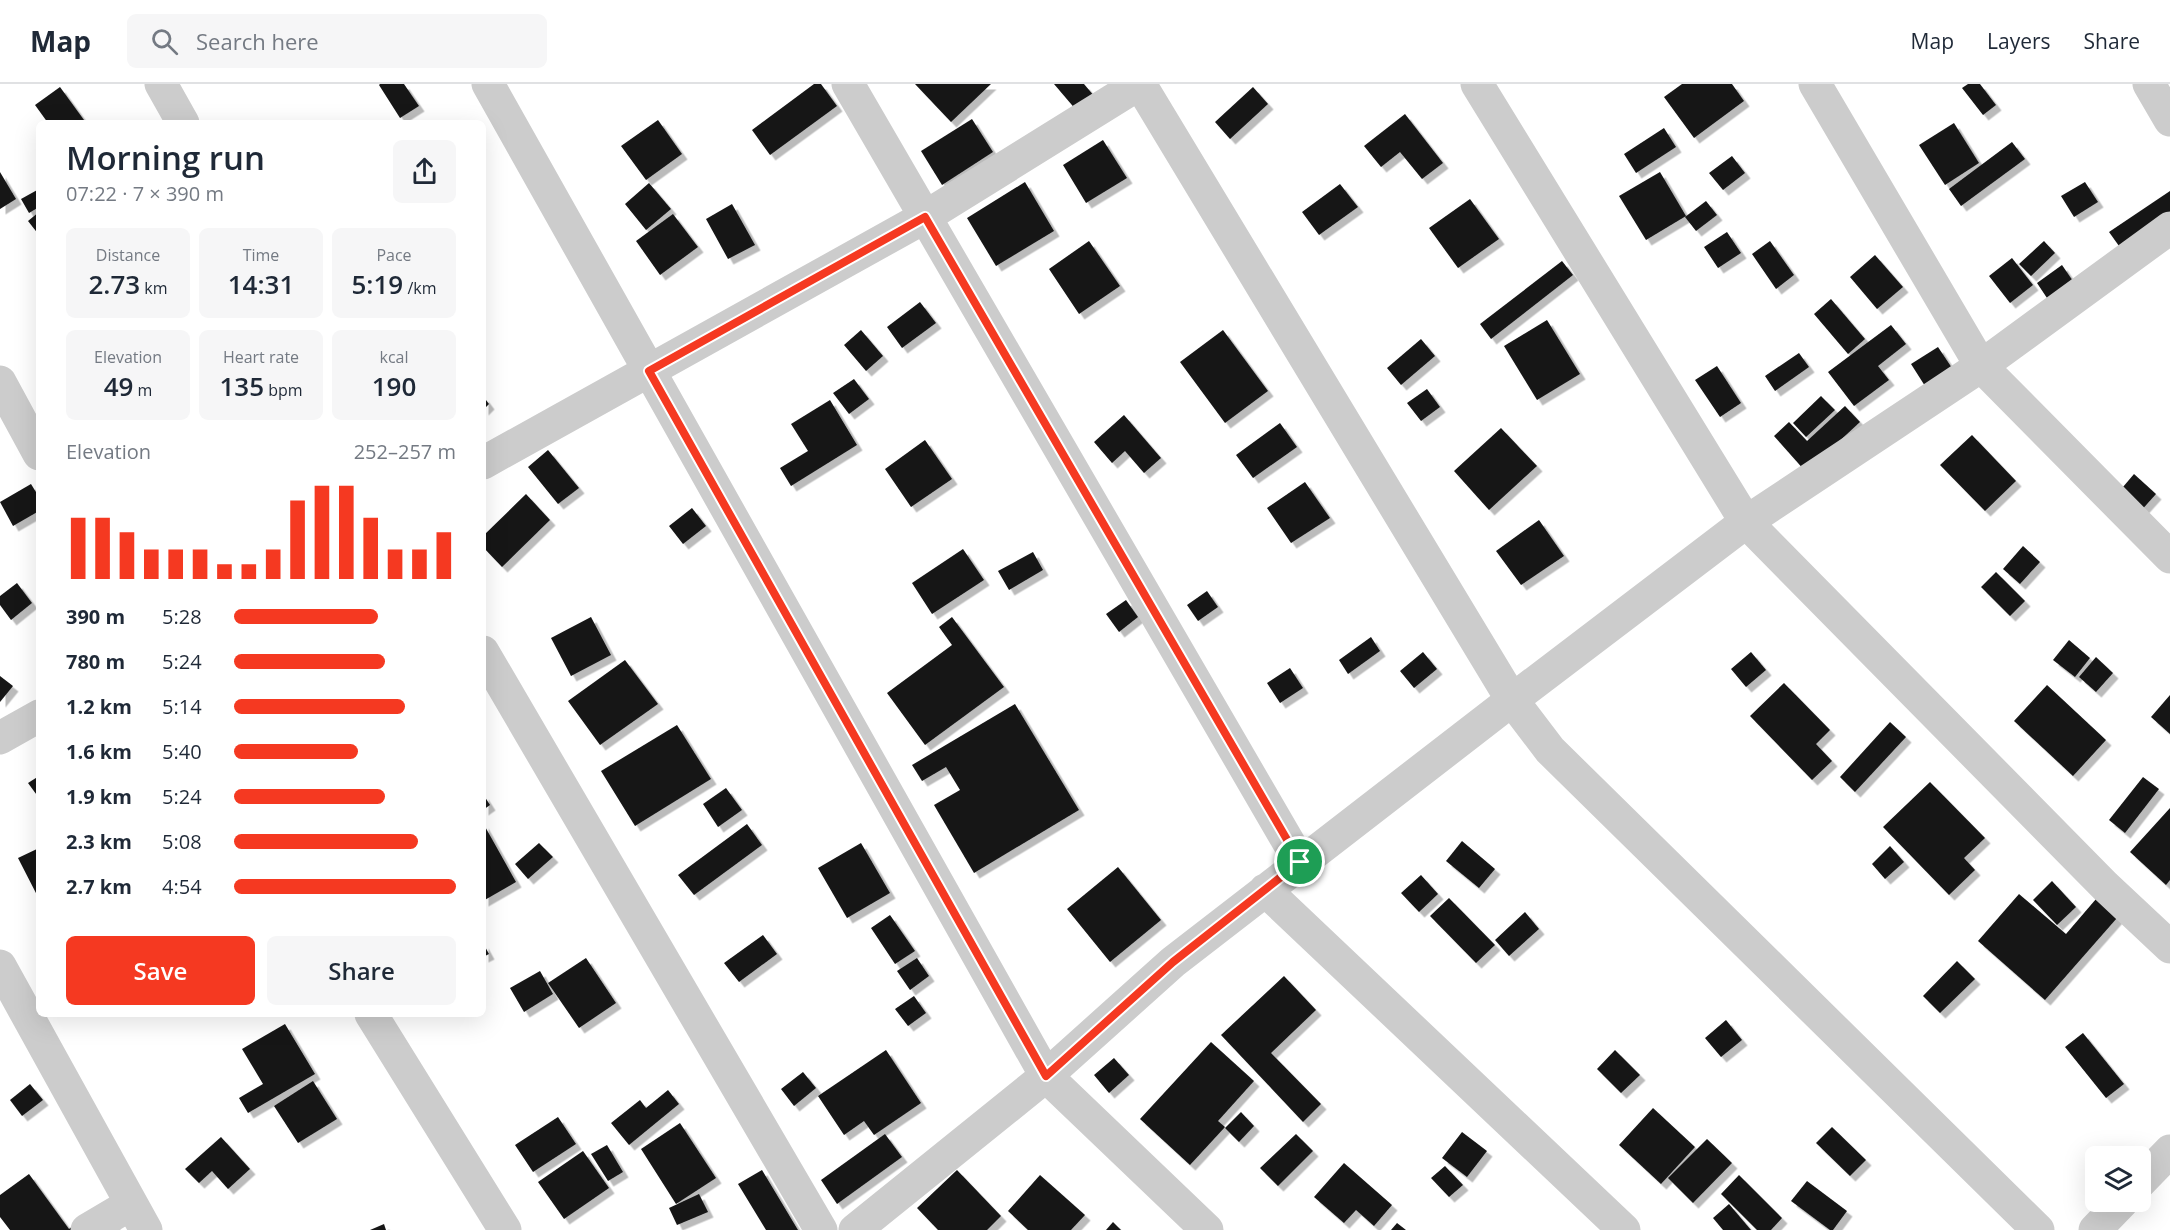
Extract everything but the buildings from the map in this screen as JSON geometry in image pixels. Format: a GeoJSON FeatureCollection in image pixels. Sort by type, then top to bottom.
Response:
{"type":"FeatureCollection","features":[{"type":"Feature","properties":{"kind":"street"},"geometry":{"type":"LineString","coordinates":[[161,84],[181,120]]}},
{"type":"Feature","properties":{"kind":"street"},"geometry":{"type":"LineString","coordinates":[[488,84],[1046,1076],[1207,1230]]}},
{"type":"Feature","properties":{"kind":"street"},"geometry":{"type":"LineString","coordinates":[[848,84],[1300,862]]}},
{"type":"Feature","properties":{"kind":"street"},"geometry":{"type":"LineString","coordinates":[[486,461],[925,217],[1140,84],[1512,700],[1550,750],[2038,1230]]}},
{"type":"Feature","properties":{"kind":"street"},"geometry":{"type":"LineString","coordinates":[[1477,84],[1746,522],[2097,878],[2170,947]]}},
{"type":"Feature","properties":{"kind":"street"},"geometry":{"type":"LineString","coordinates":[[1815,84],[1981,366],[2170,557]]}},
{"type":"Feature","properties":{"kind":"street"},"geometry":{"type":"LineString","coordinates":[[2149,84],[2170,120]]}},
{"type":"Feature","properties":{"kind":"street"},"geometry":{"type":"LineString","coordinates":[[855,1230],[1046,1076],[1173,962],[1512,700],[1746,522],[1981,366],[2170,228]]}},
{"type":"Feature","properties":{"kind":"street"},"geometry":{"type":"LineString","coordinates":[[0,382],[36,448]]}},
{"type":"Feature","properties":{"kind":"street"},"geometry":{"type":"LineString","coordinates":[[486,657],[821,1230]]}},
{"type":"Feature","properties":{"kind":"street"},"geometry":{"type":"LineString","coordinates":[[0,738],[36,718]]}},
{"type":"Feature","properties":{"kind":"street"},"geometry":{"type":"LineString","coordinates":[[1265,890],[1624,1230]]}},
{"type":"Feature","properties":{"kind":"street"},"geometry":{"type":"LineString","coordinates":[[0,966],[139,1217],[87,1230]]}},
{"type":"Feature","properties":{"kind":"street"},"geometry":{"type":"LineString","coordinates":[[374,1017],[505,1230]]}},
{"type":"Feature","properties":{"kind":"street"},"geometry":{"type":"LineString","coordinates":[[2151,1171],[2170,1151]]}},
{"type":"Feature","properties":{"kind":"street"},"geometry":{"type":"LineString","coordinates":[[2095,1230],[2112,1212]]}},
{"type":"Feature","properties":{"kind":"route"},"geometry":{"type":"LineString","coordinates":[[925,217],[1300,862],[1173,962],[1046,1076],[649,371],[925,217]]}}]}
